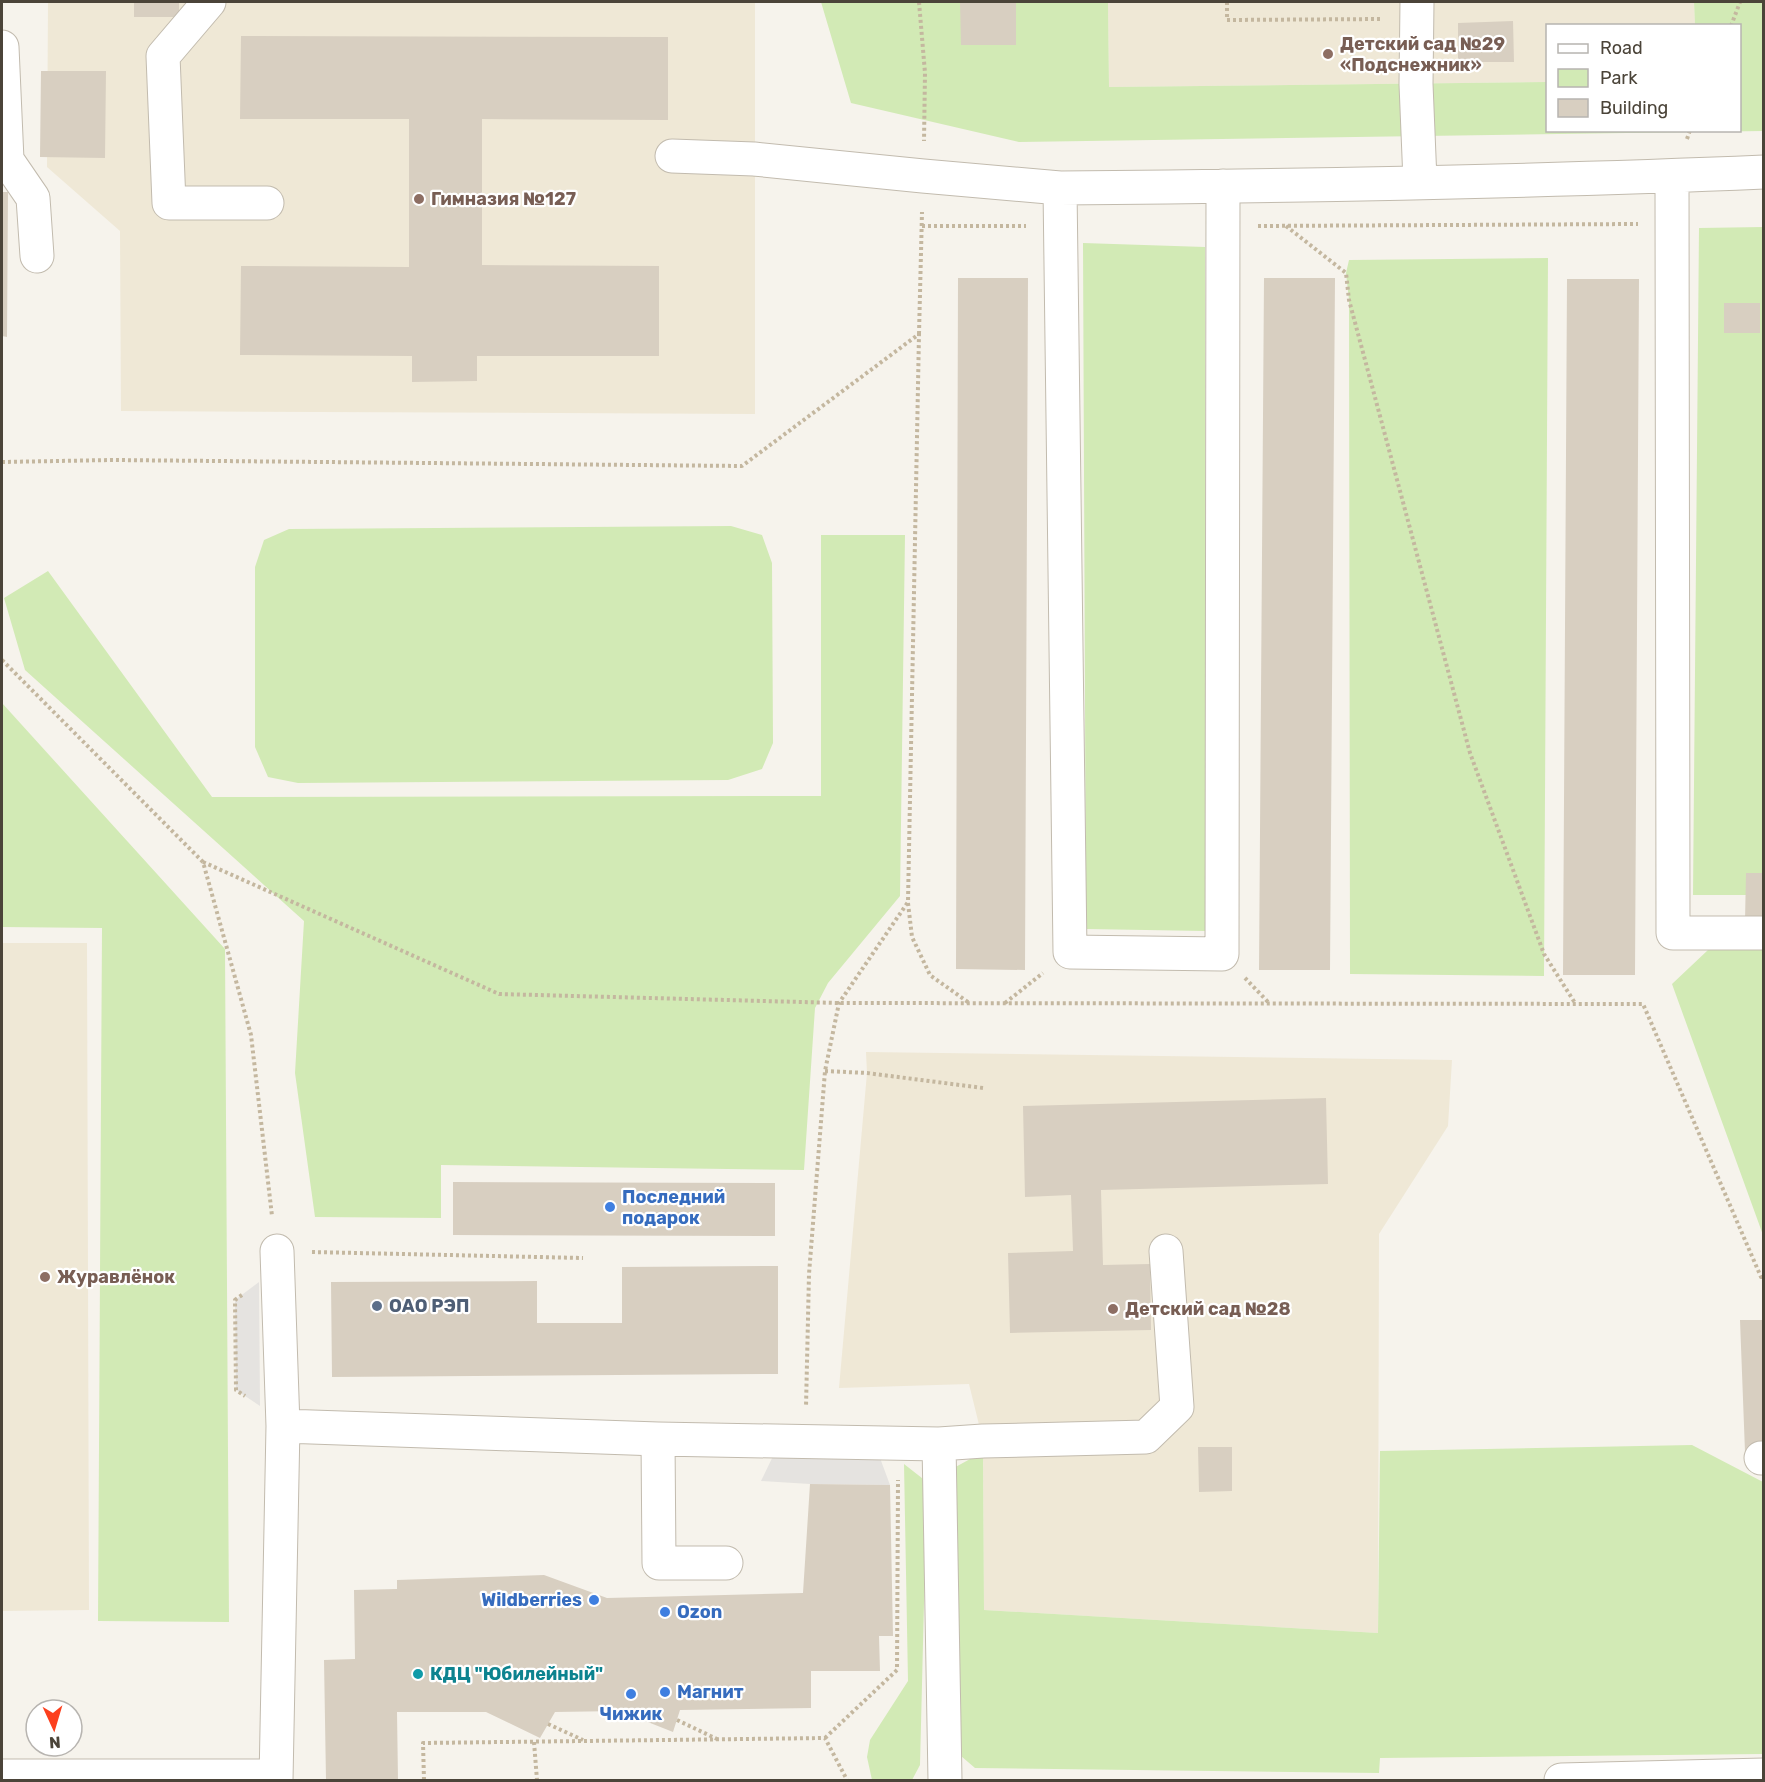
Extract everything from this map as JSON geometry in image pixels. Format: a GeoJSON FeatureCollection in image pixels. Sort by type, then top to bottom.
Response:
{"type":"FeatureCollection","features":[{"type":"Feature","properties":{"kind":"lane"},"geometry":{"type":"LineString","coordinates":[[209,2],[163,56],[169,203],[267,203]]}},
{"type":"Feature","properties":{"kind":"lane"},"geometry":{"type":"LineString","coordinates":[[1417,10],[1416,84],[1420,182]]}},
{"type":"Feature","properties":{"kind":"lane"},"geometry":{"type":"LineString","coordinates":[[2,47],[7,160],[33,198],[37,256]]}},
{"type":"Feature","properties":{"kind":"lane"},"geometry":{"type":"LineString","coordinates":[[672,156],[754,159],[1060,188],[1420,182],[1764,172]]}},
{"type":"Feature","properties":{"kind":"lane"},"geometry":{"type":"LineString","coordinates":[[1672,176],[1673,933],[1764,933]]}},
{"type":"Feature","properties":{"kind":"lane"},"geometry":{"type":"LineString","coordinates":[[1060,188],[1070,952],[1222,954],[1222,186]]}},
{"type":"Feature","properties":{"kind":"lane"},"geometry":{"type":"LineString","coordinates":[[2,1776],[276,1778],[284,1426],[277,1251]]}},
{"type":"Feature","properties":{"kind":"lane"},"geometry":{"type":"LineString","coordinates":[[284,1426],[658,1439],[939,1444],[1146,1437],[1178,1407],[1167,1251]]}},
{"type":"Feature","properties":{"kind":"lane"},"geometry":{"type":"LineString","coordinates":[[658,1439],[659,1563],[726,1563]]}},
{"type":"Feature","properties":{"kind":"lane"},"geometry":{"type":"LineString","coordinates":[[939,1444],[945,1780]]}},
{"type":"Feature","properties":{"kind":"lane"},"geometry":{"type":"LineString","coordinates":[[1561,1780],[1764,1775]]}},
{"type":"Feature","properties":{"kind":"path"},"geometry":{"type":"LineString","coordinates":[[920,2],[926,73]]}},
{"type":"Feature","properties":{"kind":"path"},"geometry":{"type":"LineString","coordinates":[[1227,2],[1227,20],[1417,10]]}},
{"type":"Feature","properties":{"kind":"path"},"geometry":{"type":"LineString","coordinates":[[1732,24],[1740,2]]}},
{"type":"Feature","properties":{"kind":"path"},"geometry":{"type":"LineString","coordinates":[[1222,226],[1672,224]]}},
{"type":"Feature","properties":{"kind":"path"},"geometry":{"type":"LineString","coordinates":[[922,226],[1060,226]]}},
{"type":"Feature","properties":{"kind":"path"},"geometry":{"type":"LineString","coordinates":[[1286,226],[1346,273],[1349,300],[1470,753],[1544,954],[1575,1003]]}},
{"type":"Feature","properties":{"kind":"path"},"geometry":{"type":"LineString","coordinates":[[2,462],[112,460],[742,466],[919,334],[908,902],[912,937],[930,975],[969,1003]]}},
{"type":"Feature","properties":{"kind":"path"},"geometry":{"type":"LineString","coordinates":[[2,660],[203,862],[499,994],[839,1003],[1643,1004],[1761,1277],[1764,1277]]}},
{"type":"Feature","properties":{"kind":"path"},"geometry":{"type":"LineString","coordinates":[[203,862],[251,1035],[277,1251],[583,1258]]}},
{"type":"Feature","properties":{"kind":"path"},"geometry":{"type":"LineString","coordinates":[[806,1384],[809,1274],[825,1071],[839,1003],[908,902]]}},
{"type":"Feature","properties":{"kind":"path"},"geometry":{"type":"LineString","coordinates":[[1005,1003],[1070,952]]}},
{"type":"Feature","properties":{"kind":"path"},"geometry":{"type":"LineString","coordinates":[[825,1071],[867,1073],[983,1088]]}},
{"type":"Feature","properties":{"kind":"path"},"geometry":{"type":"LineString","coordinates":[[424,1780],[423,1743],[825,1738],[897,1670],[898,1443]]}},
{"type":"Feature","properties":{"kind":"path"},"geometry":{"type":"LineString","coordinates":[[677,1720],[719,1740]]}},
{"type":"Feature","properties":{"kind":"path"},"geometry":{"type":"LineString","coordinates":[[548,1724],[586,1741]]}},
{"type":"Feature","properties":{"kind":"path"},"geometry":{"type":"LineString","coordinates":[[825,1738],[847,1780]]}},
{"type":"Feature","properties":{"kind":"path"},"geometry":{"type":"LineString","coordinates":[[534,1742],[537,1780]]}},
{"type":"Feature","properties":{"kind":"shaded area","name":"Гимназия №127"},"geometry":{"type":"Polygon","coordinates":[[[48,2],[755,2],[755,414],[121,411],[120,231],[47,167],[48,2]]]}},
{"type":"Feature","properties":{"kind":"shaded area","name":"Детский сад №29 «Подснежник»"},"geometry":{"type":"Polygon","coordinates":[[[1108,2],[1694,2],[1695,24],[1546,24],[1546,82],[1109,87],[1108,2]]]}},
{"type":"Feature","properties":{"kind":"shaded area","name":"Журавлёнок"},"geometry":{"type":"Polygon","coordinates":[[[2,943],[87,943],[89,1610],[2,1611],[2,943]]]}},
{"type":"Feature","properties":{"kind":"shaded area","name":"Детский сад №28"},"geometry":{"type":"Polygon","coordinates":[[[866,1052],[1452,1060],[1448,1126],[1379,1234],[1378,1633],[984,1610],[983,1441],[969,1384],[839,1388],[867,1073],[866,1052]]]}},
{"type":"Feature","properties":{"kind":"shaded area"},"geometry":{"type":"Polygon","coordinates":[[[259,1282],[260,1406],[236,1390],[235,1300],[259,1282]]]}},
{"type":"Feature","properties":{"kind":"shaded area"},"geometry":{"type":"Polygon","coordinates":[[[775,1452],[880,1458],[890,1485],[761,1481],[775,1452]]]}},
{"type":"Feature","properties":{"kind":"green space"},"geometry":{"type":"Polygon","coordinates":[[[821,2],[1108,2],[1109,87],[1546,82],[1546,132],[1695,132],[1019,142],[851,103],[821,2]]]}},
{"type":"Feature","properties":{"kind":"green space"},"geometry":{"type":"Polygon","coordinates":[[[1694,2],[1763,2],[1763,131],[1741,131],[1741,24],[1695,24],[1694,2]]]}},
{"type":"Feature","properties":{"kind":"green space"},"geometry":{"type":"Polygon","coordinates":[[[1763,227],[1763,895],[1693,895],[1699,228],[1763,227]]]}},
{"type":"Feature","properties":{"kind":"green space"},"geometry":{"type":"Polygon","coordinates":[[[1083,243],[1205,247],[1205,931],[1086,929],[1083,243]]]}},
{"type":"Feature","properties":{"kind":"green space"},"geometry":{"type":"Polygon","coordinates":[[[1548,258],[1544,976],[1350,974],[1349,300],[1346,273],[1349,260],[1548,258]]]}},
{"type":"Feature","properties":{"kind":"green space"},"geometry":{"type":"Polygon","coordinates":[[[731,526],[762,535],[772,563],[773,743],[762,769],[728,780],[298,783],[268,777],[255,747],[255,567],[264,540],[289,529],[731,526]]]}},
{"type":"Feature","properties":{"kind":"green space"},"geometry":{"type":"Polygon","coordinates":[[[821,535],[905,535],[900,896],[828,983],[815,1008],[804,1170],[441,1165],[441,1218],[315,1217],[295,1073],[304,921],[25,670],[4,598],[48,571],[212,797],[821,796],[821,535]]]}},
{"type":"Feature","properties":{"kind":"green space"},"geometry":{"type":"Polygon","coordinates":[[[2,703],[225,949],[229,1622],[98,1621],[102,928],[2,927],[2,703]]]}},
{"type":"Feature","properties":{"kind":"green space"},"geometry":{"type":"Polygon","coordinates":[[[1708,950],[1763,950],[1763,1235],[1672,984],[1708,950]]]}},
{"type":"Feature","properties":{"kind":"green space"},"geometry":{"type":"Polygon","coordinates":[[[1692,1445],[1763,1482],[1763,1754],[1380,1758],[1379,1773],[975,1768],[954,1750],[950,1470],[983,1452],[984,1610],[1378,1633],[1380,1451],[1692,1445]]]}},
{"type":"Feature","properties":{"kind":"green space"},"geometry":{"type":"Polygon","coordinates":[[[904,1464],[927,1482],[920,1765],[912,1780],[872,1780],[867,1757],[870,1740],[908,1681],[904,1464]]]}},
{"type":"Feature","properties":{"kind":"building"},"geometry":{"type":"Polygon","coordinates":[[[134,2],[179,2],[179,17],[134,17],[134,2]]]}},
{"type":"Feature","properties":{"kind":"building"},"geometry":{"type":"Polygon","coordinates":[[[960,2],[1016,2],[1016,45],[961,45],[960,2]]]}},
{"type":"Feature","properties":{"kind":"building"},"geometry":{"type":"Polygon","coordinates":[[[1513,21],[1514,62],[1458,62],[1458,23],[1513,21]]]}},
{"type":"Feature","properties":{"kind":"building"},"geometry":{"type":"Polygon","coordinates":[[[241,36],[668,37],[668,120],[482,119],[482,265],[659,266],[659,356],[477,356],[477,381],[412,382],[412,356],[240,355],[241,266],[409,267],[409,119],[240,119],[241,36]]]}},
{"type":"Feature","properties":{"kind":"building"},"geometry":{"type":"Polygon","coordinates":[[[41,71],[106,71],[105,158],[40,157],[41,71]]]}},
{"type":"Feature","properties":{"kind":"building"},"geometry":{"type":"Polygon","coordinates":[[[2,192],[8,192],[7,337],[2,336],[2,192]]]}},
{"type":"Feature","properties":{"kind":"building"},"geometry":{"type":"Polygon","coordinates":[[[958,278],[1028,278],[1025,970],[956,969],[958,278]]]}},
{"type":"Feature","properties":{"kind":"building"},"geometry":{"type":"Polygon","coordinates":[[[1264,278],[1335,278],[1330,970],[1259,970],[1264,278]]]}},
{"type":"Feature","properties":{"kind":"building"},"geometry":{"type":"Polygon","coordinates":[[[1567,279],[1639,279],[1635,975],[1563,975],[1567,279]]]}},
{"type":"Feature","properties":{"kind":"building"},"geometry":{"type":"Polygon","coordinates":[[[1724,303],[1760,303],[1760,333],[1724,333],[1724,303]]]}},
{"type":"Feature","properties":{"kind":"building"},"geometry":{"type":"Polygon","coordinates":[[[1746,873],[1764,873],[1764,922],[1745,921],[1746,873]]]}},
{"type":"Feature","properties":{"kind":"building"},"geometry":{"type":"Polygon","coordinates":[[[1326,1098],[1328,1184],[1101,1190],[1103,1265],[1150,1264],[1151,1330],[1010,1333],[1008,1253],[1073,1251],[1071,1195],[1025,1197],[1023,1106],[1326,1098]]]}},
{"type":"Feature","properties":{"kind":"building"},"geometry":{"type":"Polygon","coordinates":[[[453,1182],[775,1183],[775,1236],[453,1235],[453,1182]]]}},
{"type":"Feature","properties":{"kind":"building"},"geometry":{"type":"Polygon","coordinates":[[[778,1266],[778,1374],[332,1377],[331,1282],[537,1281],[537,1323],[622,1323],[622,1267],[778,1266]]]}},
{"type":"Feature","properties":{"kind":"building"},"geometry":{"type":"Polygon","coordinates":[[[1740,1320],[1764,1320],[1764,1451],[1745,1452],[1740,1320]]]}},
{"type":"Feature","properties":{"kind":"building"},"geometry":{"type":"Polygon","coordinates":[[[1198,1447],[1232,1447],[1232,1491],[1199,1492],[1198,1447]]]}},
{"type":"Feature","properties":{"kind":"building"},"geometry":{"type":"Polygon","coordinates":[[[810,1484],[890,1485],[893,1636],[879,1636],[880,1671],[811,1671],[811,1708],[680,1710],[673,1732],[620,1711],[555,1712],[540,1738],[486,1712],[397,1712],[398,1780],[326,1780],[324,1660],[355,1659],[354,1590],[397,1589],[397,1580],[544,1575],[607,1598],[803,1593],[810,1484]]]}},
{"type":"Feature","properties":{"kind":"place","name":"Детский сад №29 «Подснежник»"},"geometry":{"type":"Point","coordinates":[1328,54]}},
{"type":"Feature","properties":{"kind":"place","name":"Гимназия №127"},"geometry":{"type":"Point","coordinates":[419,199]}},
{"type":"Feature","properties":{"kind":"place","name":"Последний подарок"},"geometry":{"type":"Point","coordinates":[610,1207]}},
{"type":"Feature","properties":{"kind":"place","name":"Журавлёнок"},"geometry":{"type":"Point","coordinates":[45,1277]}},
{"type":"Feature","properties":{"kind":"place","name":"ОАО РЭП"},"geometry":{"type":"Point","coordinates":[377,1306]}},
{"type":"Feature","properties":{"kind":"place","name":"Детский сад №28"},"geometry":{"type":"Point","coordinates":[1113,1309]}},
{"type":"Feature","properties":{"kind":"place","name":"Wildberries"},"geometry":{"type":"Point","coordinates":[594,1600]}},
{"type":"Feature","properties":{"kind":"place","name":"Ozon"},"geometry":{"type":"Point","coordinates":[665,1612]}},
{"type":"Feature","properties":{"kind":"place","name":"КДЦ \"Юбилейный\""},"geometry":{"type":"Point","coordinates":[418,1674]}},
{"type":"Feature","properties":{"kind":"place","name":"Магнит"},"geometry":{"type":"Point","coordinates":[665,1692]}},
{"type":"Feature","properties":{"kind":"place","name":"Чижик"},"geometry":{"type":"Point","coordinates":[631,1694]}}]}
